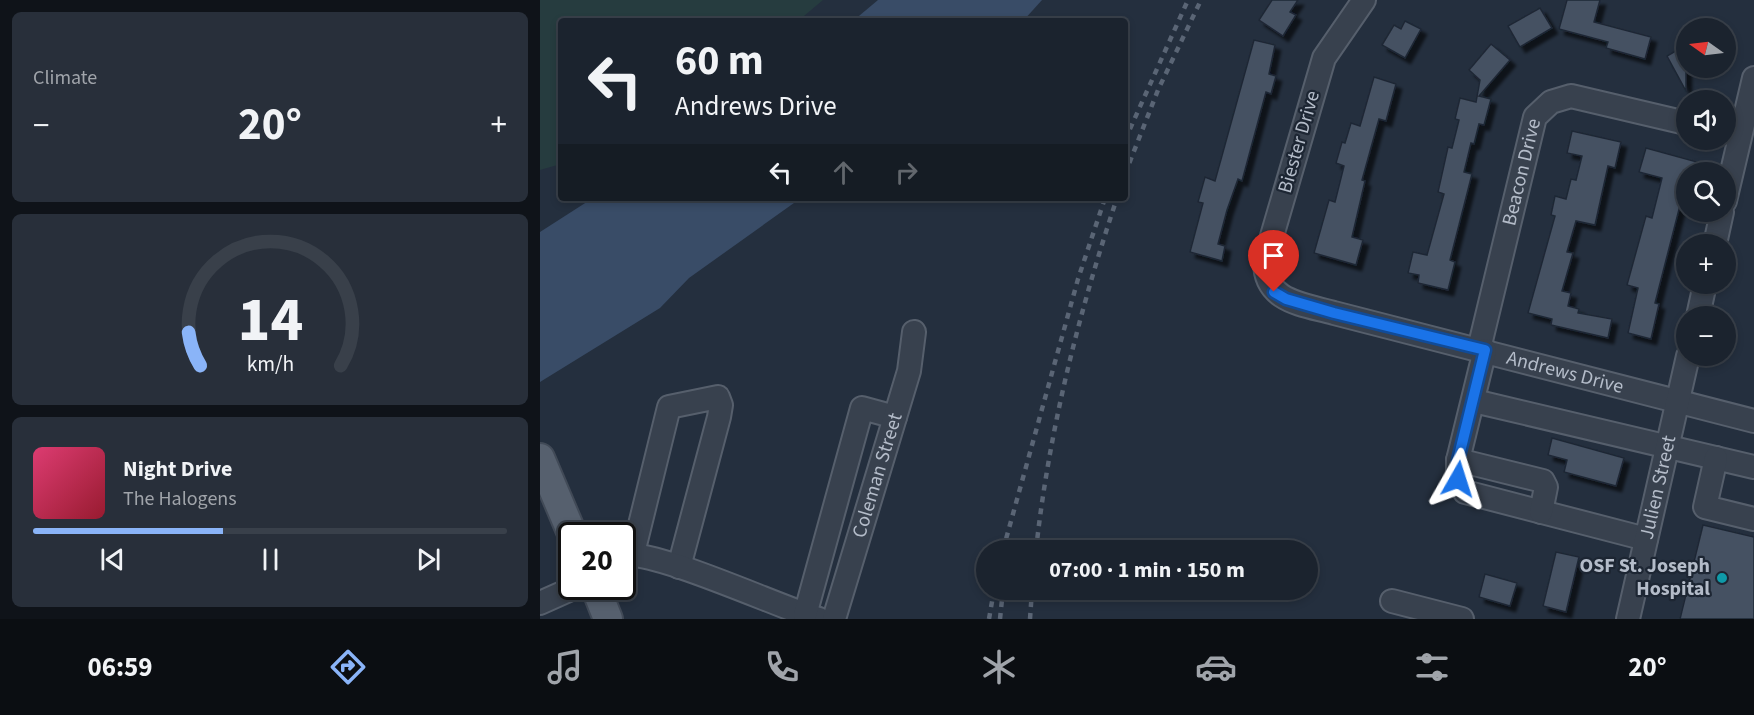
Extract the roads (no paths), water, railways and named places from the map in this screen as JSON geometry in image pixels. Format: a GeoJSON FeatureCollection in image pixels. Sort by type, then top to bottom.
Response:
{"type":"FeatureCollection","features":[{"type":"Feature","properties":{"kind":"main road"},"geometry":{"type":"LineString","coordinates":[[540,458],[567,522]]}},
{"type":"Feature","properties":{"kind":"main road"},"geometry":{"type":"LineString","coordinates":[[601,600],[608,619]]}},
{"type":"Feature","properties":{"kind":"street","name":"Biester Drive"},"geometry":{"type":"LineString","coordinates":[[1274,292],[1264,273],[1265,260],[1306,115],[1324,58],[1364,0]]}},
{"type":"Feature","properties":{"kind":"street"},"geometry":{"type":"LineString","coordinates":[[1734,162],[1754,78]]}},
{"type":"Feature","properties":{"kind":"street","name":"Beacon Drive"},"geometry":{"type":"LineString","coordinates":[[1458,460],[1474,401],[1482,349],[1535,117],[1551,102],[1571,96],[1676,121]]}},
{"type":"Feature","properties":{"kind":"street","name":"Andrews Drive"},"geometry":{"type":"LineString","coordinates":[[1274,292],[1286,299],[1334,313],[1754,420]]}},
{"type":"Feature","properties":{"kind":"street","name":"Coleman Street"},"geometry":{"type":"LineString","coordinates":[[834,619],[909,371],[914,332]]}},
{"type":"Feature","properties":{"kind":"street","name":"Julien Street"},"geometry":{"type":"LineString","coordinates":[[1628,619],[1686,366]]}},
{"type":"Feature","properties":{"kind":"street"},"geometry":{"type":"LineString","coordinates":[[636,525],[669,407],[718,397],[721,405],[719,417],[678,567]]}},
{"type":"Feature","properties":{"kind":"street"},"geometry":{"type":"LineString","coordinates":[[1474,401],[1754,468]]}},
{"type":"Feature","properties":{"kind":"street"},"geometry":{"type":"LineString","coordinates":[[636,556],[678,567],[812,617],[862,408],[895,417]]}},
{"type":"Feature","properties":{"kind":"street"},"geometry":{"type":"LineString","coordinates":[[1716,458],[1705,507],[1754,519]]}},
{"type":"Feature","properties":{"kind":"street"},"geometry":{"type":"LineString","coordinates":[[1541,512],[1546,487],[1543,480],[1458,460],[1458,479],[1465,492],[1541,512],[1647,539]]}},
{"type":"Feature","properties":{"kind":"street"},"geometry":{"type":"LineString","coordinates":[[540,603],[558,595]]}},
{"type":"Feature","properties":{"kind":"street"},"geometry":{"type":"LineString","coordinates":[[1392,601],[1462,619]]}},
{"type":"Feature","properties":{"kind":"street"},"geometry":{"type":"LineString","coordinates":[[540,611],[544,619]]}},
{"type":"Feature","properties":{"kind":"water"},"geometry":{"type":"Polygon","coordinates":[[[878,0],[1042,0],[1026,18],[857,18],[878,0]]]}},
{"type":"Feature","properties":{"kind":"water"},"geometry":{"type":"Polygon","coordinates":[[[588,201],[797,201],[689,278],[660,308],[540,382],[540,232],[588,201]]]}},
{"type":"Feature","properties":{"kind":"railway"},"geometry":{"type":"LineString","coordinates":[[1128,133],[1188,0]]}},
{"type":"Feature","properties":{"kind":"railway"},"geometry":{"type":"LineString","coordinates":[[1128,166],[1158,90],[1201,0]]}},
{"type":"Feature","properties":{"kind":"railway"},"geometry":{"type":"LineString","coordinates":[[1006,540],[1078,279],[1104,201]]}},
{"type":"Feature","properties":{"kind":"railway"},"geometry":{"type":"LineString","coordinates":[[1037,540],[1049,460],[1067,372],[1090,284],[1116,201]]}},
{"type":"Feature","properties":{"kind":"railway"},"geometry":{"type":"LineString","coordinates":[[989,619],[992,600]]}},
{"type":"Feature","properties":{"kind":"railway"},"geometry":{"type":"LineString","coordinates":[[1000,619],[1002,600]]}},
{"type":"Feature","properties":{"kind":"railway"},"geometry":{"type":"LineString","coordinates":[[1030,619],[1031,600]]}},
{"type":"Feature","properties":{"kind":"place","name":"OSF St. Joseph Hospital"},"geometry":{"type":"Point","coordinates":[1722,578]}}]}
